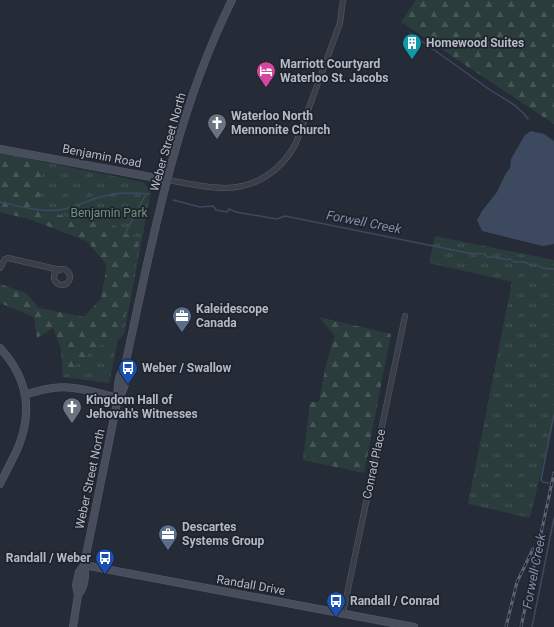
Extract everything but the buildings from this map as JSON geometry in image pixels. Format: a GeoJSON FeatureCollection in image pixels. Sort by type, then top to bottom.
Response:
{"type":"FeatureCollection","features":[{"type":"Feature","properties":{"kind":"street","name":"Weber Street North"},"geometry":{"type":"LineString","coordinates":[[73,627],[78,594],[76,585],[79,572],[84,565],[118,398],[122,393],[127,374],[125,366],[149,254],[167,180],[189,104],[206,56],[232,0]]}},
{"type":"Feature","properties":{"kind":"street","name":"Benjamin Road"},"geometry":{"type":"LineString","coordinates":[[0,149],[213,187],[231,188],[258,180],[278,167],[288,156],[296,143],[340,23],[343,0]]}},
{"type":"Feature","properties":{"kind":"street"},"geometry":{"type":"LineString","coordinates":[[0,268],[5,258],[8,258],[60,270]]}},
{"type":"Feature","properties":{"kind":"street","name":"Conrad Place"},"geometry":{"type":"LineString","coordinates":[[343,613],[405,316]]}},
{"type":"Feature","properties":{"kind":"street"},"geometry":{"type":"LineString","coordinates":[[0,348],[12,363],[20,379],[27,400],[25,427],[19,446],[0,484]]}},
{"type":"Feature","properties":{"kind":"street"},"geometry":{"type":"LineString","coordinates":[[26,394],[62,387],[83,389],[118,398]]}},
{"type":"Feature","properties":{"kind":"street","name":"Randall Drive"},"geometry":{"type":"LineString","coordinates":[[84,565],[414,627]]}},
{"type":"Feature","properties":{"kind":"green space"},"geometry":{"type":"Polygon","coordinates":[[[416,0],[554,0],[554,124],[401,22],[416,0]]]}},
{"type":"Feature","properties":{"kind":"green space","name":"Benjamin Park"},"geometry":{"type":"Polygon","coordinates":[[[0,153],[143,182],[151,192],[124,334],[118,340],[109,383],[63,377],[61,348],[53,328],[84,317],[101,299],[107,265],[87,241],[29,219],[0,212],[0,153]]]}},
{"type":"Feature","properties":{"kind":"green space"},"geometry":{"type":"Polygon","coordinates":[[[0,155],[33,160],[43,171],[38,211],[115,226],[139,242],[129,303],[118,340],[96,347],[63,377],[61,348],[53,328],[37,338],[34,317],[0,303],[0,284],[26,293],[39,308],[84,317],[101,299],[107,265],[87,241],[29,219],[0,212],[0,155]]]}},
{"type":"Feature","properties":{"kind":"green space"},"geometry":{"type":"Polygon","coordinates":[[[435,236],[554,260],[554,418],[530,518],[468,504],[512,282],[429,263],[435,236]]]}},
{"type":"Feature","properties":{"kind":"green space"},"geometry":{"type":"Polygon","coordinates":[[[319,317],[391,334],[364,473],[303,460],[310,402],[319,402],[326,364],[335,336],[319,317]]]}},
{"type":"Feature","properties":{"kind":"water"},"geometry":{"type":"Polygon","coordinates":[[[531,131],[544,134],[554,141],[554,244],[543,246],[482,231],[477,220],[497,192],[510,168],[511,159],[525,135],[531,131]]]}},
{"type":"Feature","properties":{"kind":"waterway"},"geometry":{"type":"LineString","coordinates":[[410,33],[514,105],[524,113],[528,119]]}},
{"type":"Feature","properties":{"kind":"waterway","name":"Forwell Creek"},"geometry":{"type":"LineString","coordinates":[[0,202],[29,208],[58,210],[110,195],[129,193],[149,194]]}},
{"type":"Feature","properties":{"kind":"waterway","name":"Forwell Creek"},"geometry":{"type":"LineString","coordinates":[[125,234],[146,194]]}},
{"type":"Feature","properties":{"kind":"waterway","name":"Forwell Creek"},"geometry":{"type":"LineString","coordinates":[[173,200],[200,207],[213,206],[216,210],[227,212],[229,209],[236,212],[277,219],[285,216],[468,253],[485,254],[487,257],[510,259],[514,262],[524,262],[533,266],[536,264],[542,268],[554,269]]}},
{"type":"Feature","properties":{"kind":"waterway","name":"Forwell Creek"},"geometry":{"type":"LineString","coordinates":[[549,483],[541,480],[554,414]]}},
{"type":"Feature","properties":{"kind":"waterway","name":"Forwell Creek"},"geometry":{"type":"LineString","coordinates":[[532,627],[554,518]]}},
{"type":"Feature","properties":{"kind":"railway"},"geometry":{"type":"LineString","coordinates":[[521,627],[554,473]]}},
{"type":"Feature","properties":{"kind":"railway"},"geometry":{"type":"LineString","coordinates":[[506,627],[517,582],[533,549]]}},
{"type":"Feature","properties":{"kind":"place","name":"Homewood Suites"},"geometry":{"type":"Point","coordinates":[412,60]}},
{"type":"Feature","properties":{"kind":"place","name":"Marriott Courtyard Waterloo St. Jacobs"},"geometry":{"type":"Point","coordinates":[266,88]}},
{"type":"Feature","properties":{"kind":"place","name":"Waterloo North Mennonite Church"},"geometry":{"type":"Point","coordinates":[217,140]}},
{"type":"Feature","properties":{"kind":"place","name":"Kaleidescope Canada"},"geometry":{"type":"Point","coordinates":[182,333]}},
{"type":"Feature","properties":{"kind":"place","name":"Weber / Swallow"},"geometry":{"type":"Point","coordinates":[128,385]}},
{"type":"Feature","properties":{"kind":"place","name":"Kingdom Hall of Jehovah's Witnesses"},"geometry":{"type":"Point","coordinates":[72,424]}},
{"type":"Feature","properties":{"kind":"place","name":"Descartes Systems Group"},"geometry":{"type":"Point","coordinates":[168,551]}},
{"type":"Feature","properties":{"kind":"place","name":"Randall / Weber"},"geometry":{"type":"Point","coordinates":[105,575]}},
{"type":"Feature","properties":{"kind":"place","name":"Randall / Conrad"},"geometry":{"type":"Point","coordinates":[336,618]}}]}
